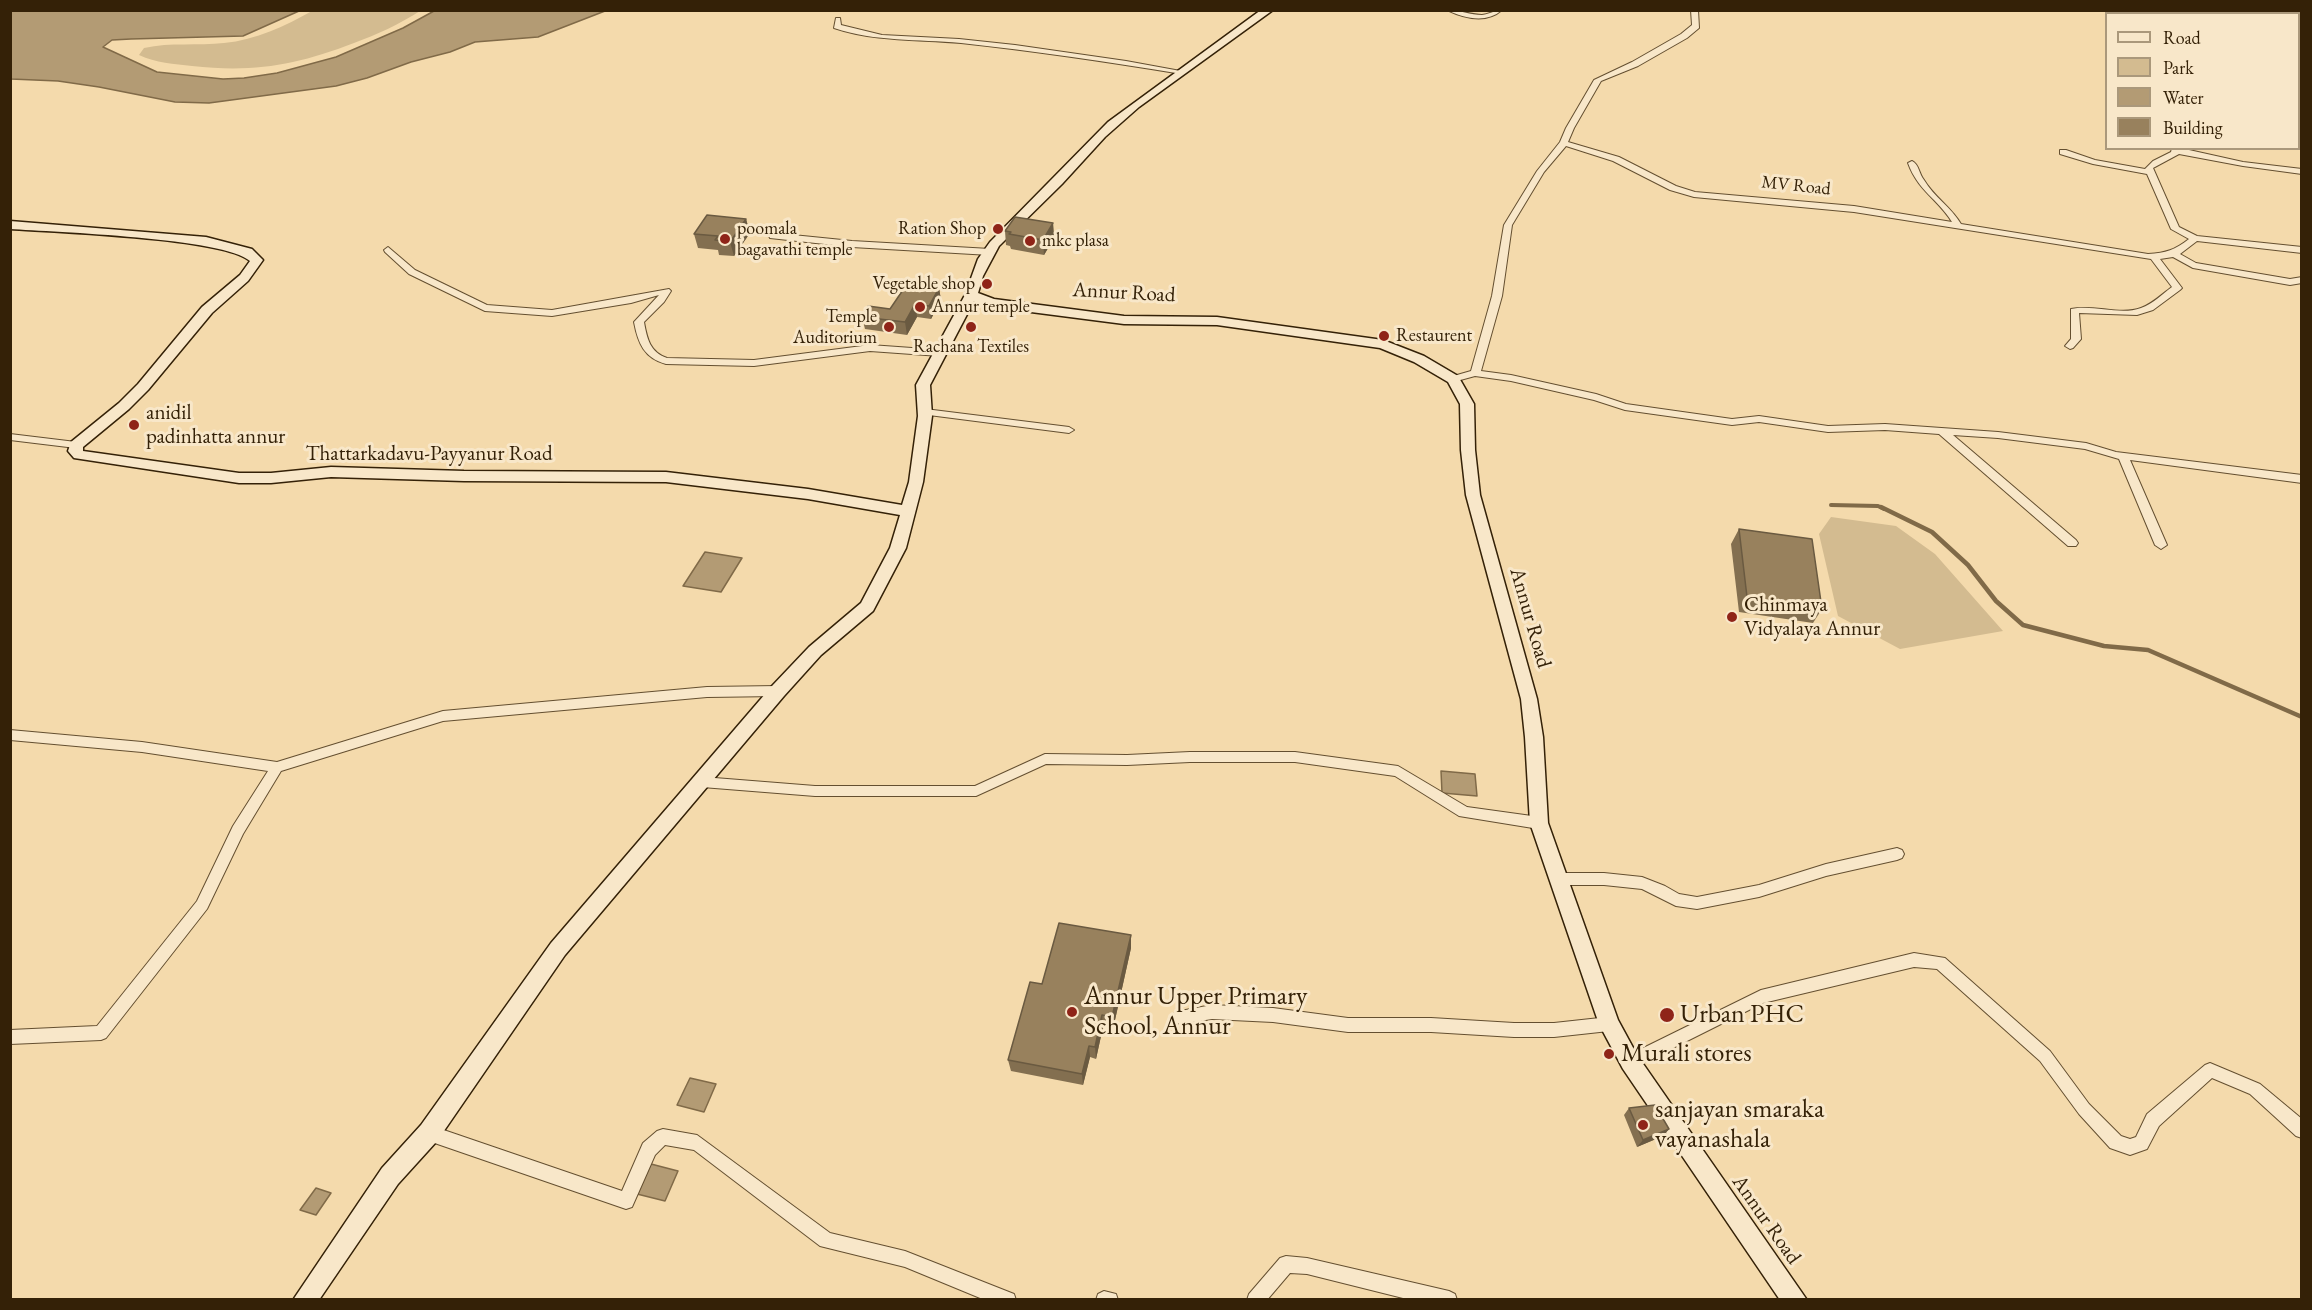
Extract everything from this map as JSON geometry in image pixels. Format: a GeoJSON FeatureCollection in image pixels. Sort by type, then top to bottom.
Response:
{"type":"FeatureCollection","features":[{"type":"Feature","properties":{"kind":"main road"},"geometry":{"type":"LineString","coordinates":[[305,1299],[390,1176],[429,1133],[558,949],[778,691],[815,651],[867,607],[898,548],[906,511],[916,482],[925,412],[924,385],[971,295],[974,278],[999,235],[1056,184],[1102,135],[1144,98],[1239,28],[1269,10]]}},
{"type":"Feature","properties":{"kind":"main road"},"geometry":{"type":"LineString","coordinates":[[10,225],[206,241],[248,252],[257,260],[244,278],[207,310],[143,387],[124,406],[76,445]]}},
{"type":"Feature","properties":{"kind":"main road","name":"Annur Road"},"geometry":{"type":"LineString","coordinates":[[971,295],[992,303],[1124,320],[1216,321],[1383,344],[1419,359],[1452,379],[1467,404],[1468,450],[1473,495],[1529,699],[1534,736],[1539,823],[1609,1024],[1630,1062],[1748,1235],[1795,1299]]}},
{"type":"Feature","properties":{"kind":"main road","name":"Thattarkadavu-Payyanur Road"},"geometry":{"type":"LineString","coordinates":[[76,445],[75,451],[79,455],[239,478],[271,478],[332,472],[464,476],[666,477],[808,494],[906,511]]}},
{"type":"Feature","properties":{"kind":"street"},"geometry":{"type":"LineString","coordinates":[[1450,10],[1482,17],[1491,17],[1499,10]]}},
{"type":"Feature","properties":{"kind":"street"},"geometry":{"type":"LineString","coordinates":[[1475,373],[1497,296],[1508,225],[1541,171],[1564,142],[1599,80],[1625,69],[1684,36],[1696,26],[1694,10]]}},
{"type":"Feature","properties":{"kind":"street"},"geometry":{"type":"LineString","coordinates":[[838,19],[837,26],[877,38],[954,40],[1029,48],[1182,72]]}},
{"type":"Feature","properties":{"kind":"street","name":"MV Road"},"geometry":{"type":"LineString","coordinates":[[1564,142],[1616,159],[1673,188],[1694,194],[1854,209],[2026,239],[2154,257],[2173,254],[2195,238]]}},
{"type":"Feature","properties":{"kind":"street"},"geometry":{"type":"LineString","coordinates":[[2301,172],[2244,164],[2176,150],[2173,156],[2153,163],[2149,168],[2175,229],[2195,238],[2301,250]]}},
{"type":"Feature","properties":{"kind":"street"},"geometry":{"type":"LineString","coordinates":[[2063,152],[2092,162],[2151,172]]}},
{"type":"Feature","properties":{"kind":"street"},"geometry":{"type":"LineString","coordinates":[[1912,163],[1916,178],[1921,185],[1952,215],[1958,226]]}},
{"type":"Feature","properties":{"kind":"street"},"geometry":{"type":"LineString","coordinates":[[773,236],[852,244],[990,252]]}},
{"type":"Feature","properties":{"kind":"street"},"geometry":{"type":"LineString","coordinates":[[388,250],[412,272],[485,308],[552,313],[631,300],[666,291],[658,304],[639,322],[644,345],[650,354],[654,358],[666,361],[754,363],[870,348],[940,353]]}},
{"type":"Feature","properties":{"kind":"street"},"geometry":{"type":"LineString","coordinates":[[2173,254],[2193,265],[2290,282],[2301,280]]}},
{"type":"Feature","properties":{"kind":"street"},"geometry":{"type":"LineString","coordinates":[[2070,346],[2076,339],[2074,311],[2085,309],[2127,313],[2143,311],[2177,288],[2174,280],[2161,270],[2154,257]]}},
{"type":"Feature","properties":{"kind":"street"},"geometry":{"type":"LineString","coordinates":[[1452,379],[1475,373],[1596,397],[1625,408],[1732,422],[1759,419],[1828,429],[1885,427],[1998,435],[2086,446],[2123,456],[2301,479]]}},
{"type":"Feature","properties":{"kind":"street"},"geometry":{"type":"LineString","coordinates":[[925,412],[1069,430]]}},
{"type":"Feature","properties":{"kind":"street"},"geometry":{"type":"LineString","coordinates":[[1942,431],[2072,543]]}},
{"type":"Feature","properties":{"kind":"street"},"geometry":{"type":"LineString","coordinates":[[10,437],[76,445]]}},
{"type":"Feature","properties":{"kind":"street"},"geometry":{"type":"LineString","coordinates":[[2123,456],[2161,545]]}},
{"type":"Feature","properties":{"kind":"street"},"geometry":{"type":"LineString","coordinates":[[10,735],[142,747],[278,767],[443,716],[707,692],[778,691]]}},
{"type":"Feature","properties":{"kind":"street"},"geometry":{"type":"LineString","coordinates":[[702,782],[815,791],[976,791],[1045,759],[1295,757],[1398,771],[1464,812],[1539,823]]}},
{"type":"Feature","properties":{"kind":"street"},"geometry":{"type":"LineString","coordinates":[[10,1037],[101,1033],[202,905],[238,830],[278,767]]}},
{"type":"Feature","properties":{"kind":"street"},"geometry":{"type":"LineString","coordinates":[[1557,879],[1604,879],[1642,883],[1676,900],[1697,903],[1759,891],[1826,870],[1897,854]]}},
{"type":"Feature","properties":{"kind":"street"},"geometry":{"type":"LineString","coordinates":[[1630,1062],[1761,997],[1914,960],[1940,963],[2044,1056],[2084,1109],[2116,1142],[2130,1147],[2140,1143],[2152,1120],[2210,1070],[2255,1089],[2301,1130]]}},
{"type":"Feature","properties":{"kind":"street"},"geometry":{"type":"LineString","coordinates":[[1180,1017],[1212,1012],[1273,1015],[1348,1026],[1431,1025],[1514,1030],[1554,1030],[1609,1024]]}},
{"type":"Feature","properties":{"kind":"street"},"geometry":{"type":"LineString","coordinates":[[429,1133],[627,1201],[649,1149],[663,1137],[697,1143],[826,1240],[905,1259],[1008,1299]]}},
{"type":"Feature","properties":{"kind":"street"},"geometry":{"type":"LineString","coordinates":[[1255,1299],[1286,1264],[1307,1266],[1449,1299]]}},
{"type":"Feature","properties":{"kind":"street"},"geometry":{"type":"LineString","coordinates":[[1104,1299],[1110,1299]]}},
{"type":"Feature","properties":{"kind":"green space"},"geometry":{"type":"Polygon","coordinates":[[[312,11],[420,11],[388,29],[333,51],[275,65],[255,68],[214,68],[165,63],[139,55],[144,48],[154,46],[214,44],[259,36],[312,11]]]}},
{"type":"Feature","properties":{"kind":"green space"},"geometry":{"type":"Polygon","coordinates":[[[1831,517],[1896,526],[1935,554],[2003,631],[1900,649],[1838,616],[1819,534],[1831,517]]]}},
{"type":"Feature","properties":{"kind":"water"},"geometry":{"type":"Polygon","coordinates":[[[11,10],[299,11],[243,36],[112,40],[103,47],[157,72],[223,79],[277,73],[336,57],[403,28],[434,11],[605,11],[538,37],[475,42],[450,52],[336,86],[209,103],[175,102],[58,81],[11,79],[11,10]]]}},
{"type":"Feature","properties":{"kind":"water"},"geometry":{"type":"Polygon","coordinates":[[[705,552],[742,558],[721,592],[683,586],[705,552]]]}},
{"type":"Feature","properties":{"kind":"water"},"geometry":{"type":"Polygon","coordinates":[[[1441,771],[1475,774],[1477,796],[1442,793],[1441,771]]]}},
{"type":"Feature","properties":{"kind":"water"},"geometry":{"type":"Polygon","coordinates":[[[690,1078],[716,1084],[704,1112],[677,1105],[690,1078]]]}},
{"type":"Feature","properties":{"kind":"water"},"geometry":{"type":"Polygon","coordinates":[[[651,1164],[678,1171],[665,1201],[637,1194],[651,1164]]]}},
{"type":"Feature","properties":{"kind":"water"},"geometry":{"type":"Polygon","coordinates":[[[316,1188],[331,1193],[316,1215],[300,1210],[316,1188]]]}},
{"type":"Feature","properties":{"kind":"building"},"geometry":{"type":"Polygon","coordinates":[[[707,215],[746,219],[730,242],[715,240],[718,236],[694,234],[707,215]]]}},
{"type":"Feature","properties":{"kind":"building"},"geometry":{"type":"Polygon","coordinates":[[[1015,217],[1053,223],[1043,240],[1009,234],[1011,232],[1005,231],[1015,217]]]}},
{"type":"Feature","properties":{"kind":"building"},"geometry":{"type":"Polygon","coordinates":[[[907,284],[939,288],[929,306],[915,304],[905,322],[862,317],[868,306],[890,309],[907,284]]]}},
{"type":"Feature","properties":{"kind":"building"},"geometry":{"type":"Polygon","coordinates":[[[1739,529],[1812,539],[1822,609],[1747,597],[1739,529]]]}},
{"type":"Feature","properties":{"kind":"building","name":"Annur Upper Primary School, Annur"},"geometry":{"type":"Polygon","coordinates":[[[1059,923],[1131,935],[1112,1017],[1102,1015],[1095,1047],[1089,1046],[1082,1074],[1008,1060],[1030,982],[1042,984],[1059,923]]]}},
{"type":"Feature","properties":{"kind":"building"},"geometry":{"type":"Polygon","coordinates":[[[1655,1105],[1669,1129],[1643,1140],[1629,1108],[1655,1105]]]}},
{"type":"Feature","properties":{"kind":"waterway"},"geometry":{"type":"LineString","coordinates":[[1831,505],[1878,506],[1884,509]]}},
{"type":"Feature","properties":{"kind":"waterway"},"geometry":{"type":"LineString","coordinates":[[1881,507],[1932,532],[1968,565],[1996,601],[2023,625],[2104,646],[2148,650],[2302,717]]}},
{"type":"Feature","properties":{"kind":"place","name":"Ration Shop"},"geometry":{"type":"Point","coordinates":[998,229]}},
{"type":"Feature","properties":{"kind":"place","name":"poomala bagavathi temple"},"geometry":{"type":"Point","coordinates":[725,239]}},
{"type":"Feature","properties":{"kind":"place","name":"mkc plasa"},"geometry":{"type":"Point","coordinates":[1030,241]}},
{"type":"Feature","properties":{"kind":"place","name":"Vegetable shop"},"geometry":{"type":"Point","coordinates":[987,284]}},
{"type":"Feature","properties":{"kind":"place","name":"Annur temple"},"geometry":{"type":"Point","coordinates":[920,307]}},
{"type":"Feature","properties":{"kind":"place","name":"Temple Auditorium"},"geometry":{"type":"Point","coordinates":[889,327]}},
{"type":"Feature","properties":{"kind":"place","name":"Rachana Textiles"},"geometry":{"type":"Point","coordinates":[971,327]}},
{"type":"Feature","properties":{"kind":"place","name":"Restaurent"},"geometry":{"type":"Point","coordinates":[1384,336]}},
{"type":"Feature","properties":{"kind":"place","name":"anidil padinhatta annur"},"geometry":{"type":"Point","coordinates":[134,425]}},
{"type":"Feature","properties":{"kind":"place","name":"Chinmaya Vidyalaya Annur"},"geometry":{"type":"Point","coordinates":[1732,617]}},
{"type":"Feature","properties":{"kind":"place","name":"Annur Upper Primary School, Annur"},"geometry":{"type":"Point","coordinates":[1072,1012]}},
{"type":"Feature","properties":{"kind":"place","name":"Urban PHC"},"geometry":{"type":"Point","coordinates":[1667,1015]}},
{"type":"Feature","properties":{"kind":"place","name":"Murali stores"},"geometry":{"type":"Point","coordinates":[1609,1054]}},
{"type":"Feature","properties":{"kind":"place","name":"sanjayan smaraka vayanashala"},"geometry":{"type":"Point","coordinates":[1643,1125]}}]}
